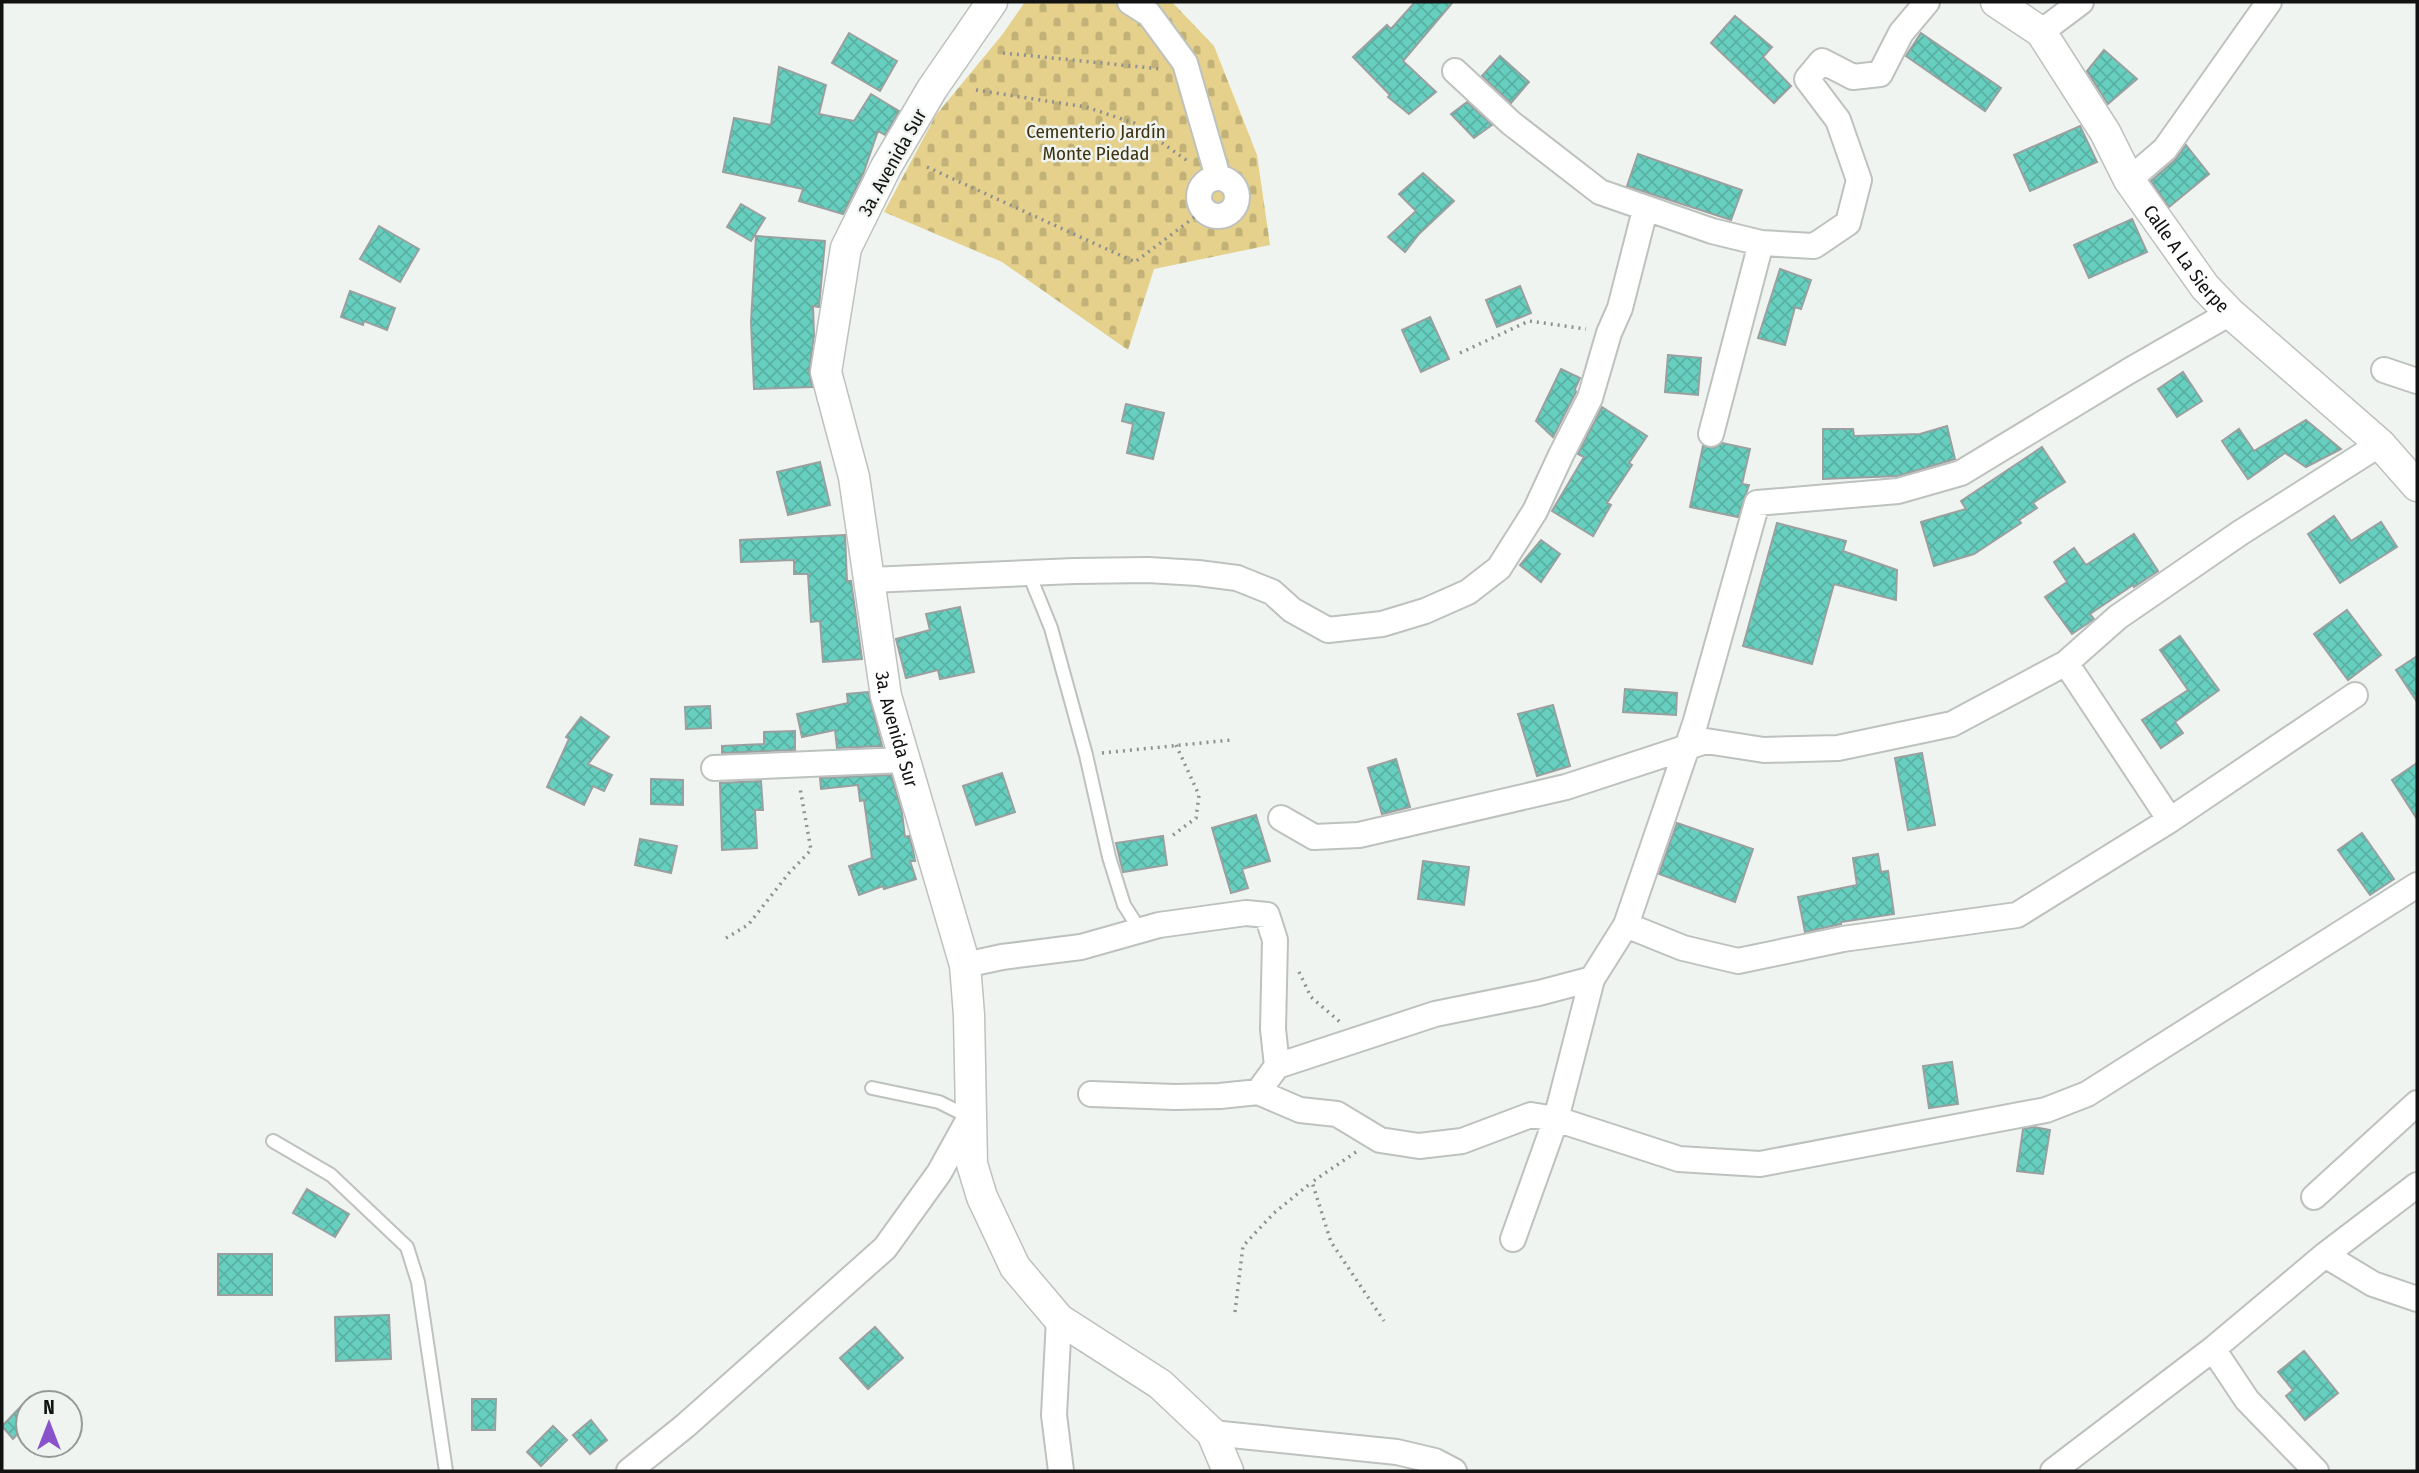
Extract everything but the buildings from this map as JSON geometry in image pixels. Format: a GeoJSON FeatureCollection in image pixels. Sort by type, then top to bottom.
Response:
{"type":"FeatureCollection","features":[{"type":"Feature","properties":{"kind":"street","name":"3a. Avenida Sur"},"geometry":{"type":"LineString","coordinates":[[992,2],[932,89],[886,167],[846,248],[825,372],[854,477],[886,696],[965,965],[969,1015],[972,1164],[982,1197],[1015,1267],[1059,1319],[1160,1384],[1212,1433]]}},
{"type":"Feature","properties":{"kind":"street"},"geometry":{"type":"LineString","coordinates":[[1130,2],[1149,14],[1185,63],[1215,178],[1230,181],[1237,192],[1233,210],[1221,215],[1204,210]]}},
{"type":"Feature","properties":{"kind":"street"},"geometry":{"type":"LineString","coordinates":[[1455,71],[1511,123],[1600,192],[1712,231],[1761,243],[1814,246],[1848,223],[1859,180],[1838,120],[1807,79],[1822,61],[1853,77],[1880,74],[1901,33],[1927,2]]}},
{"type":"Feature","properties":{"kind":"street","name":"Calle A La Sierpe"},"geometry":{"type":"LineString","coordinates":[[1996,2],[2041,32],[2105,132],[2129,180],[2205,288],[2380,444],[2417,486]]}},
{"type":"Feature","properties":{"kind":"street"},"geometry":{"type":"LineString","coordinates":[[2041,32],[2081,2]]}},
{"type":"Feature","properties":{"kind":"street"},"geometry":{"type":"LineString","coordinates":[[2129,180],[2165,149],[2269,2]]}},
{"type":"Feature","properties":{"kind":"street"},"geometry":{"type":"LineString","coordinates":[[870,580],[941,575],[1148,570],[1198,573],[1237,578],[1272,592],[1292,610],[1328,630],[1381,624],[1425,611],[1468,592],[1499,568],[1535,511],[1590,398],[1609,333],[1620,308],[1646,210]]}},
{"type":"Feature","properties":{"kind":"street"},"geometry":{"type":"LineString","coordinates":[[1711,434],[1761,243]]}},
{"type":"Feature","properties":{"kind":"street"},"geometry":{"type":"LineString","coordinates":[[1513,1239],[1556,1119],[1592,979],[1626,925],[1695,724],[1756,503],[1898,491],[1961,473],[2230,313]]}},
{"type":"Feature","properties":{"kind":"street"},"geometry":{"type":"LineString","coordinates":[[2384,370],[2417,381]]}},
{"type":"Feature","properties":{"kind":"street"},"geometry":{"type":"LineString","coordinates":[[1281,818],[1314,837],[1359,835],[1566,787],[1706,741],[1764,750],[1838,748],[1952,724],[2066,663],[2118,617],[2240,533],[2380,444]]}},
{"type":"Feature","properties":{"kind":"street"},"geometry":{"type":"LineString","coordinates":[[2066,663],[2171,820]]}},
{"type":"Feature","properties":{"kind":"street"},"geometry":{"type":"LineString","coordinates":[[1626,925],[1683,948],[1738,961],[1843,939],[2017,915],[2171,820],[2355,695]]}},
{"type":"Feature","properties":{"kind":"street"},"geometry":{"type":"LineString","coordinates":[[715,768],[904,760]]}},
{"type":"Feature","properties":{"kind":"street"},"geometry":{"type":"LineString","coordinates":[[1091,1094],[1175,1097],[1258,1092],[1300,1110],[1337,1114],[1380,1140],[1419,1146],[1462,1141],[1531,1115],[1556,1119],[1679,1159],[1760,1164],[2046,1110],[2087,1094],[2417,885]]}},
{"type":"Feature","properties":{"kind":"street"},"geometry":{"type":"LineString","coordinates":[[965,965],[1002,957],[1081,947],[1159,925],[1245,914],[1267,915],[1275,940],[1273,1029],[1277,1066]]}},
{"type":"Feature","properties":{"kind":"street"},"geometry":{"type":"LineString","coordinates":[[1258,1092],[1277,1066],[1435,1014],[1539,993],[1592,979]]}},
{"type":"Feature","properties":{"kind":"street"},"geometry":{"type":"LineString","coordinates":[[2314,1197],[2417,1103]]}},
{"type":"Feature","properties":{"kind":"street"},"geometry":{"type":"LineString","coordinates":[[629,1471],[685,1426],[885,1248],[939,1173],[970,1117]]}},
{"type":"Feature","properties":{"kind":"street"},"geometry":{"type":"LineString","coordinates":[[2053,1471],[2213,1349],[2325,1255],[2417,1185]]}},
{"type":"Feature","properties":{"kind":"street"},"geometry":{"type":"LineString","coordinates":[[2325,1255],[2373,1284],[2417,1298]]}},
{"type":"Feature","properties":{"kind":"street"},"geometry":{"type":"LineString","coordinates":[[1059,1319],[1054,1415],[1061,1471]]}},
{"type":"Feature","properties":{"kind":"street"},"geometry":{"type":"LineString","coordinates":[[2213,1349],[2247,1401],[2316,1471]]}},
{"type":"Feature","properties":{"kind":"street"},"geometry":{"type":"LineString","coordinates":[[1228,1471],[1212,1433],[1397,1452],[1435,1461],[1454,1471]]}},
{"type":"Feature","properties":{"kind":"lane"},"geometry":{"type":"LineString","coordinates":[[1029,574],[1051,628],[1086,755],[1109,857],[1124,905],[1140,930]]}},
{"type":"Feature","properties":{"kind":"lane"},"geometry":{"type":"LineString","coordinates":[[872,1088],[939,1102],[970,1117]]}},
{"type":"Feature","properties":{"kind":"lane"},"geometry":{"type":"LineString","coordinates":[[274,1141],[331,1175],[407,1247],[418,1282],[446,1471]]}},
{"type":"Feature","properties":{"kind":"path"},"geometry":{"type":"LineString","coordinates":[[1003,53],[1188,72]]}},
{"type":"Feature","properties":{"kind":"path"},"geometry":{"type":"LineString","coordinates":[[976,90],[1086,107],[1134,123],[1215,178]]}},
{"type":"Feature","properties":{"kind":"path"},"geometry":{"type":"LineString","coordinates":[[927,167],[1135,262],[1204,210]]}},
{"type":"Feature","properties":{"kind":"path"},"geometry":{"type":"LineString","coordinates":[[1460,353],[1530,321],[1609,333]]}},
{"type":"Feature","properties":{"kind":"path"},"geometry":{"type":"LineString","coordinates":[[1086,755],[1231,740]]}},
{"type":"Feature","properties":{"kind":"path"},"geometry":{"type":"LineString","coordinates":[[1174,835],[1196,818],[1199,795],[1176,745]]}},
{"type":"Feature","properties":{"kind":"path"},"geometry":{"type":"LineString","coordinates":[[726,938],[748,925],[811,850],[795,764]]}},
{"type":"Feature","properties":{"kind":"path"},"geometry":{"type":"LineString","coordinates":[[1274,958],[1295,966],[1311,997],[1360,1039]]}},
{"type":"Feature","properties":{"kind":"path"},"geometry":{"type":"LineString","coordinates":[[1235,1312],[1243,1246],[1274,1213],[1312,1182],[1352,1154],[1380,1140]]}},
{"type":"Feature","properties":{"kind":"path"},"geometry":{"type":"LineString","coordinates":[[1312,1182],[1331,1242],[1384,1321]]}},
{"type":"Feature","properties":{"kind":"green space","name":"Cementerio Jardín Monte Piedad"},"geometry":{"type":"Polygon","coordinates":[[[1025,2],[1172,2],[1214,46],[1257,155],[1270,245],[1154,269],[1128,350],[1002,262],[884,212],[936,115],[1002,35],[1025,2]]]}}]}
